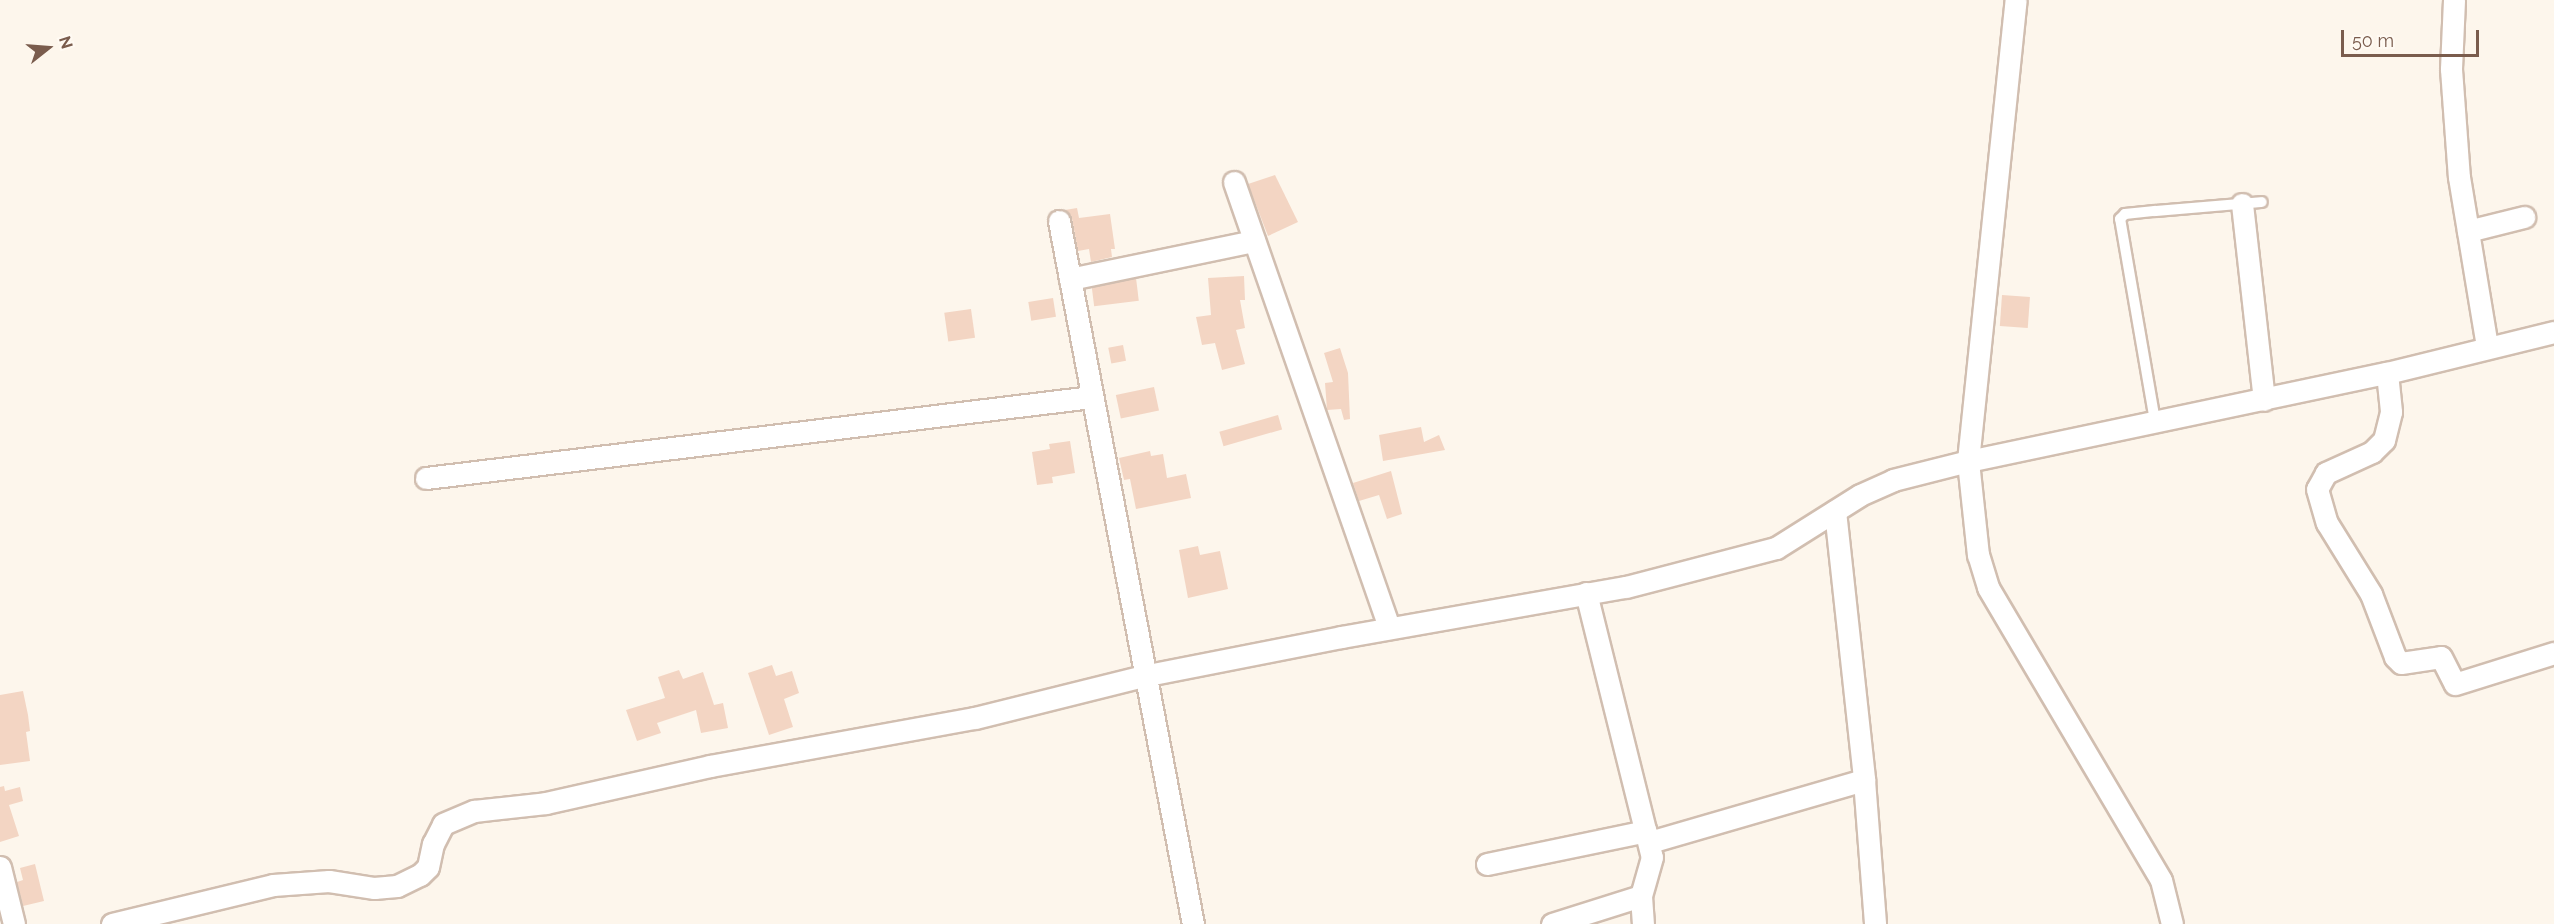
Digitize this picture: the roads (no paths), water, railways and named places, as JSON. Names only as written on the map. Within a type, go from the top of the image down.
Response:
[{"type":"street","points":[[2016,0],[1968,461],[1978,555],[1988,587],[2161,880],[2172,924]]},
{"type":"street","points":[[2454,0],[2451,69],[2459,177],[2487,346]]},
{"type":"street","points":[[1234,182],[1389,628]]},
{"type":"street","points":[[2252,203],[2264,400]]},
{"type":"street","points":[[2468,231],[2524,217]]},
{"type":"street","points":[[1059,221],[1091,397],[1148,675],[1193,924]]},
{"type":"street","points":[[1070,279],[1254,241]]},
{"type":"street","points":[[112,924],[187,915],[273,885],[329,881],[374,888],[398,886],[420,875],[428,867],[433,844],[443,824],[485,808],[546,803],[710,766],[975,718],[1148,675],[1389,628],[1586,593],[1776,548],[1835,511],[1893,480],[1968,461],[2387,373],[2487,346],[2554,332]]},
{"type":"street","points":[[2387,373],[2391,412],[2384,440],[2372,452],[2326,473],[2317,489],[2327,523],[2372,594],[2395,657],[2401,663],[2441,657],[2455,684],[2554,653]]},
{"type":"street","points":[[426,478],[1091,397]]},
{"type":"street","points":[[1835,511],[1864,780],[1875,924]]},
{"type":"street","points":[[1586,593],[1648,837],[1651,864],[1641,896],[1643,924]]},
{"type":"street","points":[[1487,864],[1648,837],[1864,780]]},
{"type":"street","points":[[0,867],[14,924]]},
{"type":"street","points":[[1552,924],[1641,896]]},
{"type":"lane","points":[[2156,421],[2120,219],[2125,214],[2252,203]]}]
